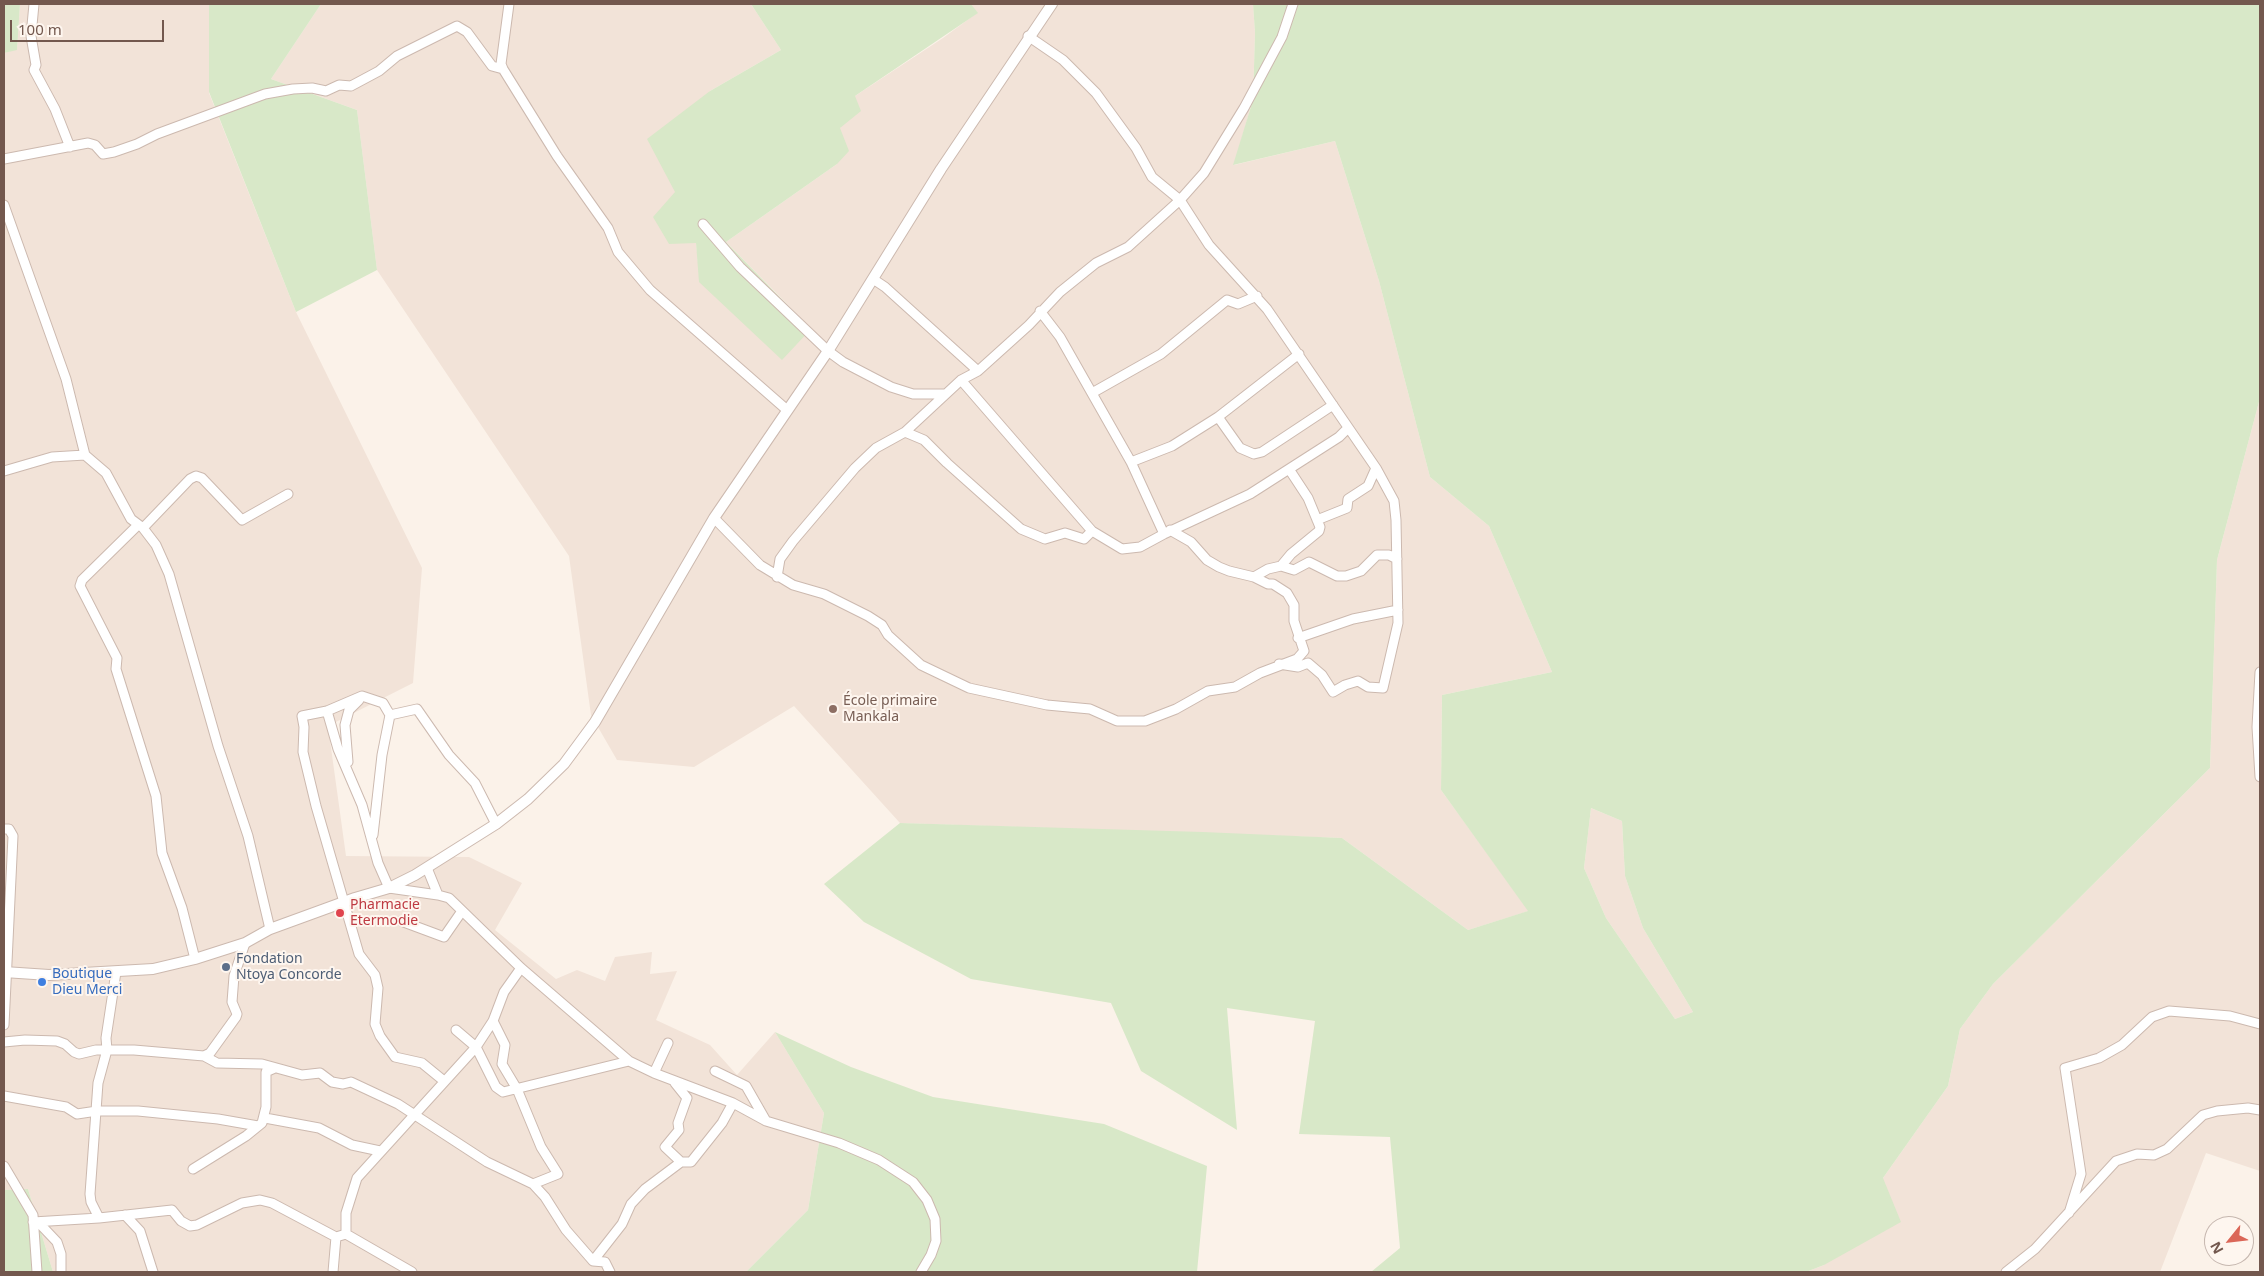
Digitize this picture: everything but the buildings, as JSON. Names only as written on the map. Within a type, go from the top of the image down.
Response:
[{"type":"street","points":[[34,4],[31,36],[36,65],[34,70],[55,109],[70,147]]},
{"type":"street","points":[[508,4],[501,64],[503,69],[557,156],[608,228],[618,252],[650,290],[787,410]]},
{"type":"street","points":[[5,972],[49,975],[153,969],[195,959],[245,943],[270,930],[389,888],[427,868],[496,824],[528,799],[564,764],[595,722],[714,518],[828,351],[941,169],[1028,36],[1052,4]]},
{"type":"street","points":[[777,576],[780,559],[793,541],[855,468],[876,448],[905,432],[945,394],[962,380],[978,371],[1029,325],[1040,311],[1060,292],[1096,263],[1128,247],[1180,200],[1204,173],[1244,108],[1282,37],[1294,4]]},
{"type":"street","points":[[4,159],[88,143],[95,145],[103,154],[114,152],[265,94],[312,88],[326,91],[339,85],[350,86],[379,71],[397,56],[457,26],[466,32],[492,66],[503,69]]},
{"type":"street","points":[[1028,36],[1063,60],[1096,93],[1136,148],[1152,177],[1180,200],[1209,245],[1257,296],[1299,354],[1376,468],[1394,501],[1398,623],[1383,688],[1368,687],[1358,682],[1344,685],[1334,692],[1322,675],[1308,664],[1298,667],[1280,664]]},
{"type":"street","points":[[4,205],[66,378],[86,455],[106,472],[131,519],[140,526],[156,545],[169,574],[218,746],[248,836],[270,930]]},
{"type":"street","points":[[703,224],[740,267],[828,351],[844,362],[891,387],[913,394],[945,394]]},
{"type":"street","points":[[873,279],[885,287],[978,371]]},
{"type":"street","points":[[1092,393],[1160,354],[1227,300],[1238,304],[1257,296]]},
{"type":"street","points":[[714,518],[760,565],[793,585],[824,594],[868,616],[882,625],[888,635],[922,665],[969,688],[1047,705],[1090,709],[1117,721],[1146,721],[1176,709],[1208,691],[1236,688],[1260,673],[1296,659],[1304,651],[1298,638],[1291,597],[1273,584],[1268,584],[1254,577],[1219,567],[1207,560],[1191,542],[1167,532],[1131,462],[1060,337],[1040,311]]},
{"type":"street","points":[[1131,462],[1172,446],[1218,417],[1299,354]]},
{"type":"street","points":[[962,380],[1092,530],[1122,549],[1140,547],[1167,532],[1250,494],[1338,437],[1348,428]]},
{"type":"street","points":[[1218,417],[1240,448],[1254,454],[1262,452],[1333,405]]},
{"type":"street","points":[[905,432],[924,440],[946,463],[1021,528],[1045,539],[1065,534],[1084,539],[1092,530]]},
{"type":"street","points":[[4,471],[52,457],[86,455]]},
{"type":"street","points":[[1318,520],[1347,508],[1348,499],[1368,486],[1376,468]]},
{"type":"street","points":[[1281,566],[1291,554],[1319,531],[1320,527],[1308,498],[1289,469]]},
{"type":"street","points":[[195,959],[182,908],[162,853],[156,796],[136,736],[122,682],[116,669],[117,658],[80,586],[82,580],[190,479],[196,476],[202,478],[242,520],[288,494]]},
{"type":"street","points":[[1254,577],[1268,569],[1281,566],[1294,570],[1309,562],[1337,576],[1346,576],[1361,571],[1377,555],[1389,555],[1397,559]]},
{"type":"street","points":[[1298,638],[1353,619],[1398,610]]},
{"type":"street","points":[[2260,672],[2257,727],[2260,777]]},
{"type":"street","points":[[352,782],[345,749],[345,725],[349,710],[362,696]]},
{"type":"street","points":[[373,840],[382,755],[390,715],[383,703],[362,696],[327,711],[302,716],[304,727],[303,752],[316,806],[346,902],[359,954],[375,975],[378,988],[375,1024],[380,1036],[395,1057],[422,1063],[444,1081]]},
{"type":"street","points":[[390,715],[417,709],[449,755],[475,783],[496,824]]},
{"type":"street","points":[[327,711],[332,731],[362,805],[378,863],[389,888]]},
{"type":"street","points":[[4,829],[9,829],[13,836],[6,894],[4,1026]]},
{"type":"street","points":[[427,868],[438,895]]},
{"type":"street","points":[[389,888],[449,898],[521,968],[629,1061],[654,1073],[733,1103],[766,1121],[839,1143],[879,1160],[913,1182],[927,1200],[935,1219],[936,1241],[926,1270]]},
{"type":"street","points":[[401,921],[444,936],[462,912]]},
{"type":"street","points":[[204,1056],[210,1053],[236,1018],[237,1014],[232,1002],[234,976],[245,943]]},
{"type":"street","points":[[346,1234],[346,1213],[355,1182],[380,1151],[476,1046],[492,1021],[504,992],[521,968]]},
{"type":"street","points":[[99,1218],[90,1198],[98,1083],[107,1050],[106,1038],[116,972]]},
{"type":"street","points":[[2069,1213],[2081,1174],[2065,1068],[2099,1058],[2122,1045],[2152,1017],[2169,1011],[2230,1016],[2260,1024]]},
{"type":"street","points":[[492,1021],[505,1045],[502,1064],[517,1089],[541,1147],[558,1174],[533,1184]]},
{"type":"street","points":[[456,1030],[476,1046],[499,1091],[517,1089],[629,1061]]},
{"type":"street","points":[[4,1042],[57,1041],[66,1044],[79,1054],[107,1050],[134,1050],[204,1056],[217,1062],[256,1064],[302,1075],[320,1073],[332,1082],[343,1084],[351,1082],[398,1104],[487,1162],[533,1184],[545,1197],[566,1230],[593,1261],[605,1262],[610,1272]]},
{"type":"street","points":[[654,1073],[668,1043]]},
{"type":"street","points":[[193,1169],[258,1126],[264,1118],[266,1072],[275,1068]]},
{"type":"street","points":[[716,1071],[746,1086],[766,1121]]},
{"type":"street","points":[[670,1079],[687,1098],[678,1123],[679,1130],[665,1147],[681,1162]]},
{"type":"street","points":[[4,1096],[66,1107],[77,1114],[97,1111],[138,1110],[218,1119],[258,1126]]},
{"type":"street","points":[[593,1261],[622,1224],[631,1204],[645,1189],[681,1162],[691,1162],[722,1123],[733,1103]]},
{"type":"street","points":[[2006,1272],[2035,1249],[2116,1161],[2137,1154],[2154,1155],[2167,1149],[2203,1116],[2217,1111],[2248,1108],[2260,1110]]},
{"type":"street","points":[[264,1118],[319,1128],[352,1144],[380,1151]]},
{"type":"street","points":[[4,1166],[31,1209],[35,1222],[37,1272]]},
{"type":"street","points":[[35,1222],[99,1218],[172,1210],[186,1225],[197,1225],[242,1203],[260,1200],[272,1203],[336,1237],[346,1234],[412,1272]]},
{"type":"street","points":[[125,1215],[140,1231],[153,1272]]},
{"type":"street","points":[[35,1222],[57,1242],[61,1254],[61,1272]]},
{"type":"street","points":[[333,1272],[336,1237]]},
{"type":"shaded area","points":[[20,4],[209,4],[209,93],[296,312],[422,568],[413,683],[328,726],[346,856],[469,857],[522,883],[495,930],[556,979],[577,970],[605,981],[615,957],[652,952],[650,974],[677,971],[656,1020],[710,1045],[737,1075],[775,1032],[824,1113],[808,1210],[746,1272],[53,1272],[28,1189],[4,1190],[4,53],[17,49]]},
{"type":"shaded area","points":[[321,4],[751,4],[781,50],[710,91],[675,192],[696,243],[700,282],[811,328],[726,242],[837,164],[840,128],[855,96],[943,38],[977,13],[971,4],[1253,4],[1255,33],[1253,100],[1234,165],[1335,141],[1379,281],[1430,477],[1489,526],[1552,672],[1442,695],[1441,790],[1529,911],[1468,930],[1342,838],[900,823],[794,706],[694,767],[617,760],[591,715],[569,556],[377,270],[357,110],[271,79]]},
{"type":"shaded area","points":[[2260,398],[2260,1171],[2206,1153],[2160,1272],[1806,1272],[1824,1265],[1948,1086],[1960,1029],[1993,984],[2210,768],[2217,560]]},
{"type":"shaded area","points":[[1591,808],[1622,821],[1625,876],[1643,928],[1693,1012],[1675,1019],[1606,918],[1584,868]]},
{"type":"green space","points":[[4,4],[20,4],[17,50],[4,53]]},
{"type":"green space","points":[[209,4],[321,4],[271,79],[357,110],[377,270],[296,312],[209,92]]},
{"type":"green space","points":[[751,4],[971,4],[978,13],[855,96],[861,111],[840,128],[849,151],[837,164],[726,242],[811,329],[782,360],[699,282],[696,243],[669,244],[653,217],[675,192],[647,139],[710,91],[781,50]]},
{"type":"green space","points":[[1253,4],[2260,4],[2260,398],[2217,560],[2210,768],[1993,984],[1960,1029],[1948,1086],[1883,1178],[1901,1222],[1824,1265],[1806,1272],[1371,1272],[1400,1248],[1390,1137],[1299,1134],[1315,1021],[1227,1008],[1237,1130],[1141,1071],[1111,1003],[971,979],[864,922],[824,884],[900,823],[1203,832],[1342,838],[1468,930],[1528,911],[1441,790],[1442,695],[1552,672],[1489,526],[1430,477],[1379,281],[1335,141],[1233,165],[1253,100],[1255,33]],"holes":[[[1591,808],[1622,821],[1625,876],[1643,928],[1693,1012],[1675,1019],[1606,918],[1584,868]]]},
{"type":"green space","points":[[775,1032],[851,1067],[933,1097],[1104,1124],[1207,1166],[1197,1272],[746,1272],[808,1210],[824,1113]]},
{"type":"green space","points":[[28,1189],[53,1272],[4,1272],[4,1190]]},
{"type":"place","name":"École primaire Mankala","points":[[833,709]]},
{"type":"place","name":"Pharmacie Etermodie","points":[[340,913]]},
{"type":"place","name":"Fondation Ntoya Concorde","points":[[226,967]]},
{"type":"place","name":"Boutique Dieu Merci","points":[[42,982]]}]
